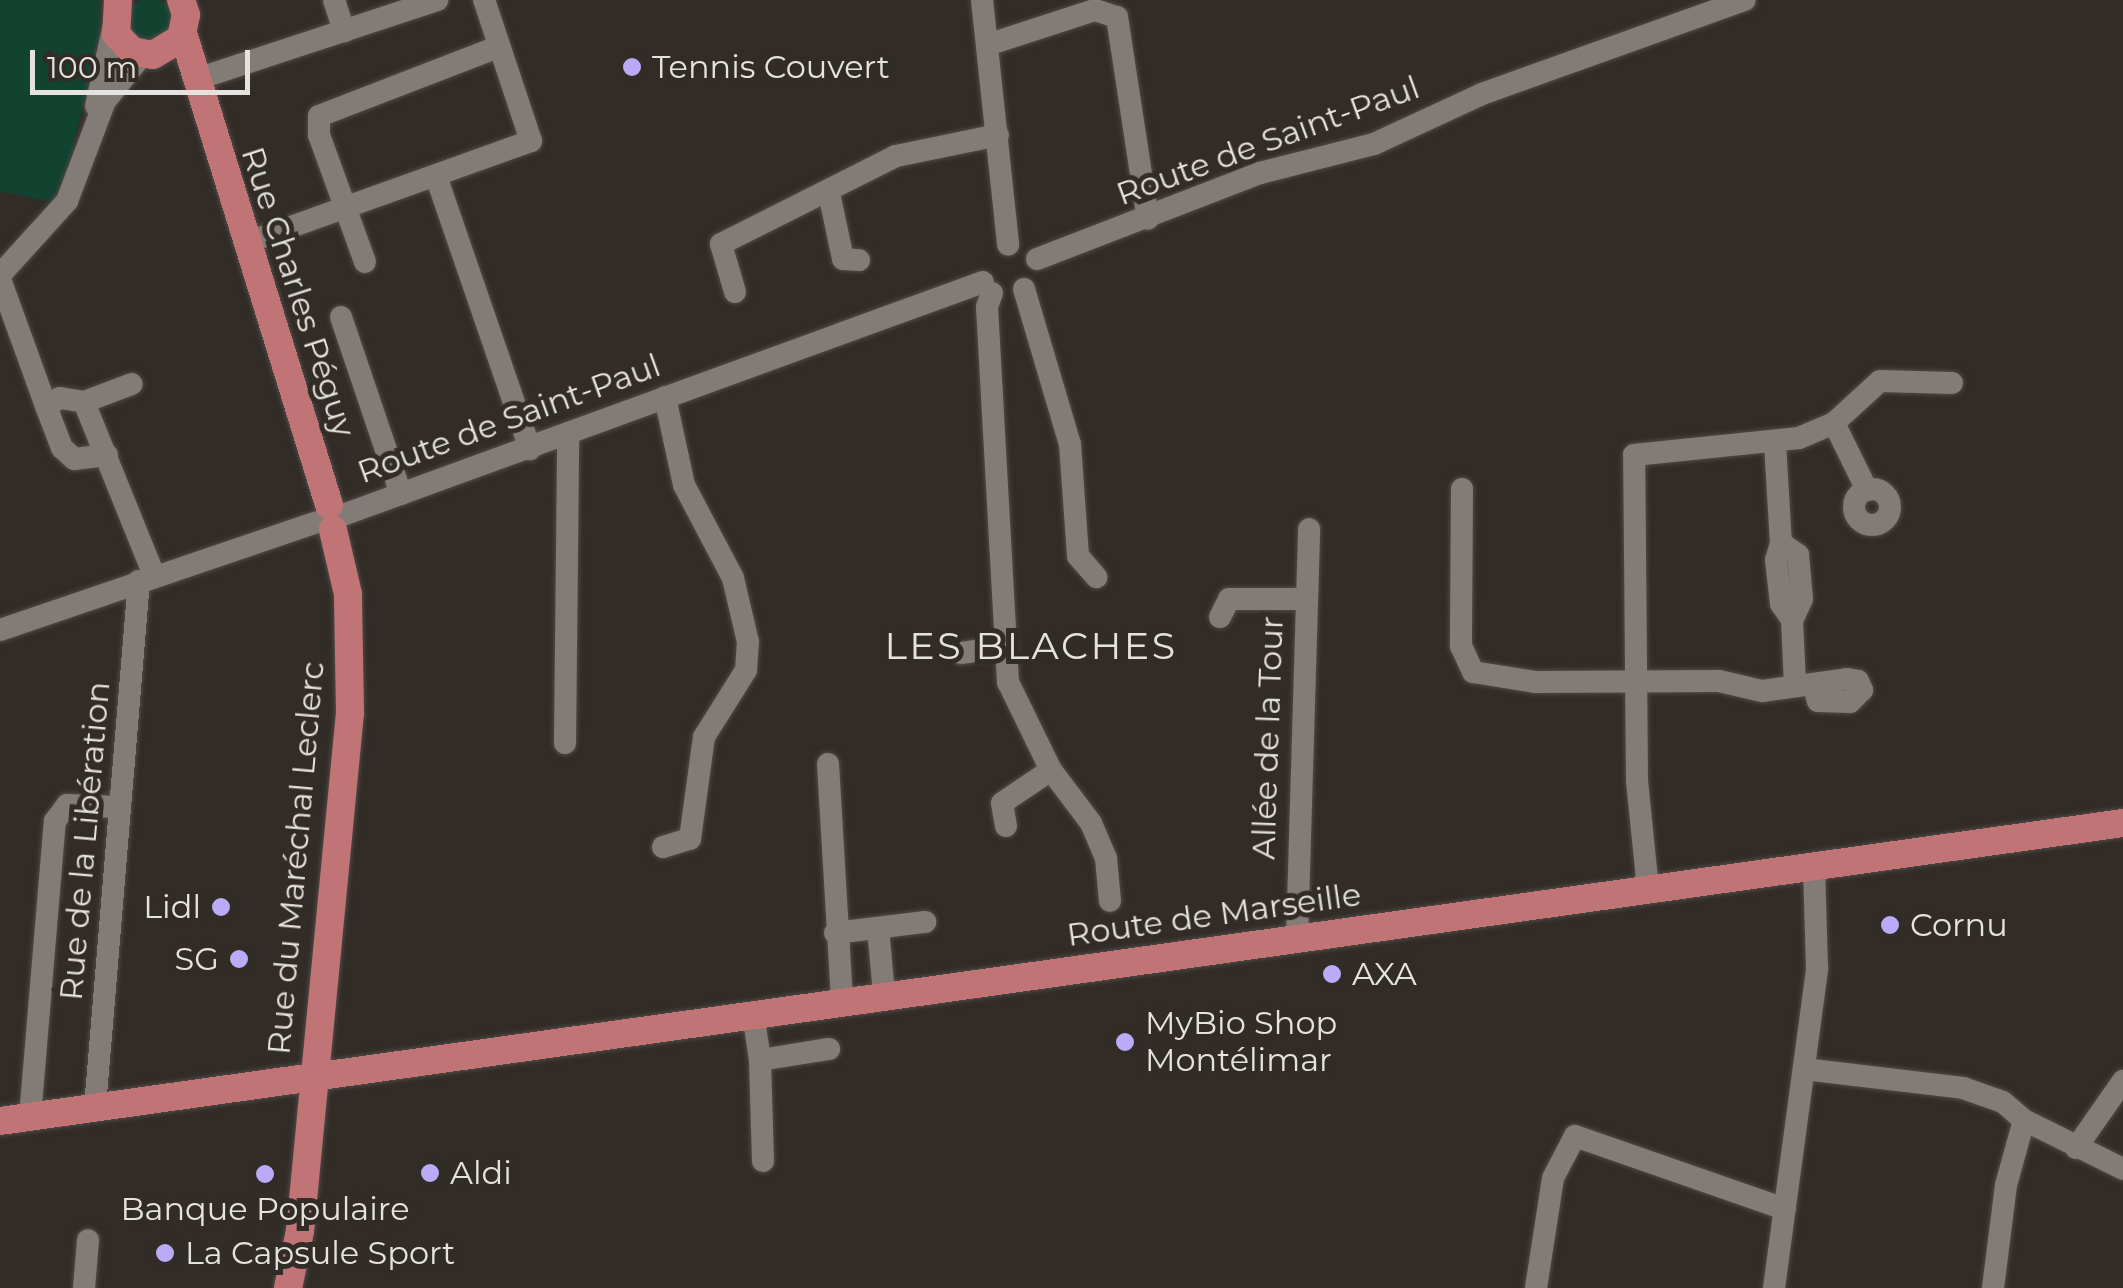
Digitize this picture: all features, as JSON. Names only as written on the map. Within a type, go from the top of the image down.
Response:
[{"type":"main road","name":"Rue Charles Péguy","points":[[183,1],[183,33],[198,90],[329,518]]},
{"type":"main road","name":"Rue Charles Péguy","points":[[116,13],[123,45],[147,55],[198,90]]},
{"type":"main road","points":[[147,55],[174,46],[183,33]]},
{"type":"main road","name":"Rue du Maréchal Leclerc","points":[[288,1288],[300,1231],[350,714],[348,594],[329,518]]},
{"type":"main road","name":"Route de Marseille","points":[[0,1121],[753,1012],[2123,823]]},
{"type":"street","points":[[334,0],[344,31]]},
{"type":"street","points":[[198,90],[344,31],[437,0]]},
{"type":"street","points":[[246,243],[531,141],[484,0]]},
{"type":"street","points":[[982,0],[1008,246]]},
{"type":"street","name":"Route de Saint-Paul","points":[[1037,259],[1260,173],[1374,144],[1482,94],[1686,10],[1745,0]]},
{"type":"street","points":[[986,45],[1096,10],[1117,17],[1148,218]]},
{"type":"street","points":[[86,158],[116,13]]},
{"type":"street","points":[[365,262],[319,135],[325,110],[498,46]]},
{"type":"street","points":[[107,455],[74,460],[62,448],[0,277],[67,201],[112,88],[147,55]]},
{"type":"street","points":[[734,292],[721,244],[896,156],[998,134]]},
{"type":"street","points":[[436,176],[530,449]]},
{"type":"street","points":[[829,193],[840,251],[844,259],[859,260]]},
{"type":"street","points":[[1096,577],[1078,556],[1070,444],[1024,289],[1037,259],[1026,246],[1008,246],[984,272],[1002,647],[1020,718],[1051,770],[1091,823],[1106,858],[1110,902]]},
{"type":"street","name":"Route de Saint-Paul","points":[[0,630],[401,494],[665,397],[987,287],[1024,289]]},
{"type":"street","points":[[341,317],[401,494]]},
{"type":"street","points":[[1648,889],[1637,680],[1634,455],[1775,443],[1834,423],[1880,381],[1952,383]]},
{"type":"street","points":[[46,406],[60,398],[84,402],[132,384]]},
{"type":"street","points":[[662,847],[690,839],[704,737],[746,670],[748,642],[733,578],[684,485],[665,397]]},
{"type":"street","points":[[84,402],[107,455],[146,578]]},
{"type":"street","points":[[1834,423],[1867,490]]},
{"type":"street","points":[[566,743],[568,435]]},
{"type":"street","points":[[1462,488],[1461,646],[1472,672],[1536,682],[1719,681],[1762,691],[1805,686],[1792,620],[1782,604],[1776,560],[1781,543],[1775,443]]},
{"type":"street","name":"Allée de la Tour","points":[[1298,939],[1309,530]]},
{"type":"street","name":"Rue de la Libération","points":[[95,1108],[120,806],[146,578]]},
{"type":"street","name":"Allée de la Tour","points":[[1220,617],[1229,599],[1306,599]]},
{"type":"street","points":[[961,653],[1002,647]]},
{"type":"street","points":[[828,764],[835,933],[842,1000]]},
{"type":"street","points":[[999,807],[1051,770]]},
{"type":"street","points":[[30,1117],[55,821],[67,805],[120,806]]},
{"type":"street","points":[[1774,1288],[1817,968],[1814,866]]},
{"type":"street","points":[[835,933],[925,922]]},
{"type":"street","points":[[878,928],[884,994]]},
{"type":"street","points":[[753,1012],[760,1060],[763,1162]]},
{"type":"street","points":[[760,1060],[829,1049]]},
{"type":"street","points":[[1804,1068],[1963,1088],[2002,1102],[2024,1120],[2123,1169]]},
{"type":"street","points":[[2076,1148],[2123,1082]]},
{"type":"street","points":[[1993,1288],[2006,1186],[2024,1120]]},
{"type":"street","points":[[1536,1288],[1553,1178],[1574,1136],[1784,1209]]},
{"type":"street","points":[[84,1288],[88,1240]]},
{"type":"green space","points":[[150,-2],[165,5],[172,20],[165,35],[150,42],[135,35],[128,20],[135,5]]},
{"type":"green space","points":[[0,0],[100,0],[99,37],[68,170],[52,202],[0,191]]},
{"type":"place","name":"Tennis Couvert","points":[[632,67]]},
{"type":"place","name":"Lidl","points":[[221,907]]},
{"type":"place","name":"Cornu","points":[[1890,925]]},
{"type":"place","name":"SG","points":[[239,959]]},
{"type":"place","name":"AXA","points":[[1332,974]]},
{"type":"place","name":"MyBio Shop Montélimar","points":[[1125,1042]]},
{"type":"place","name":"Aldi","points":[[430,1173]]},
{"type":"place","name":"Banque Populaire","points":[[265,1174]]},
{"type":"place","name":"La Capsule Sport","points":[[165,1253]]},
{"type":"district","name":"LES BLACHES","points":[[1031,646]]}]
